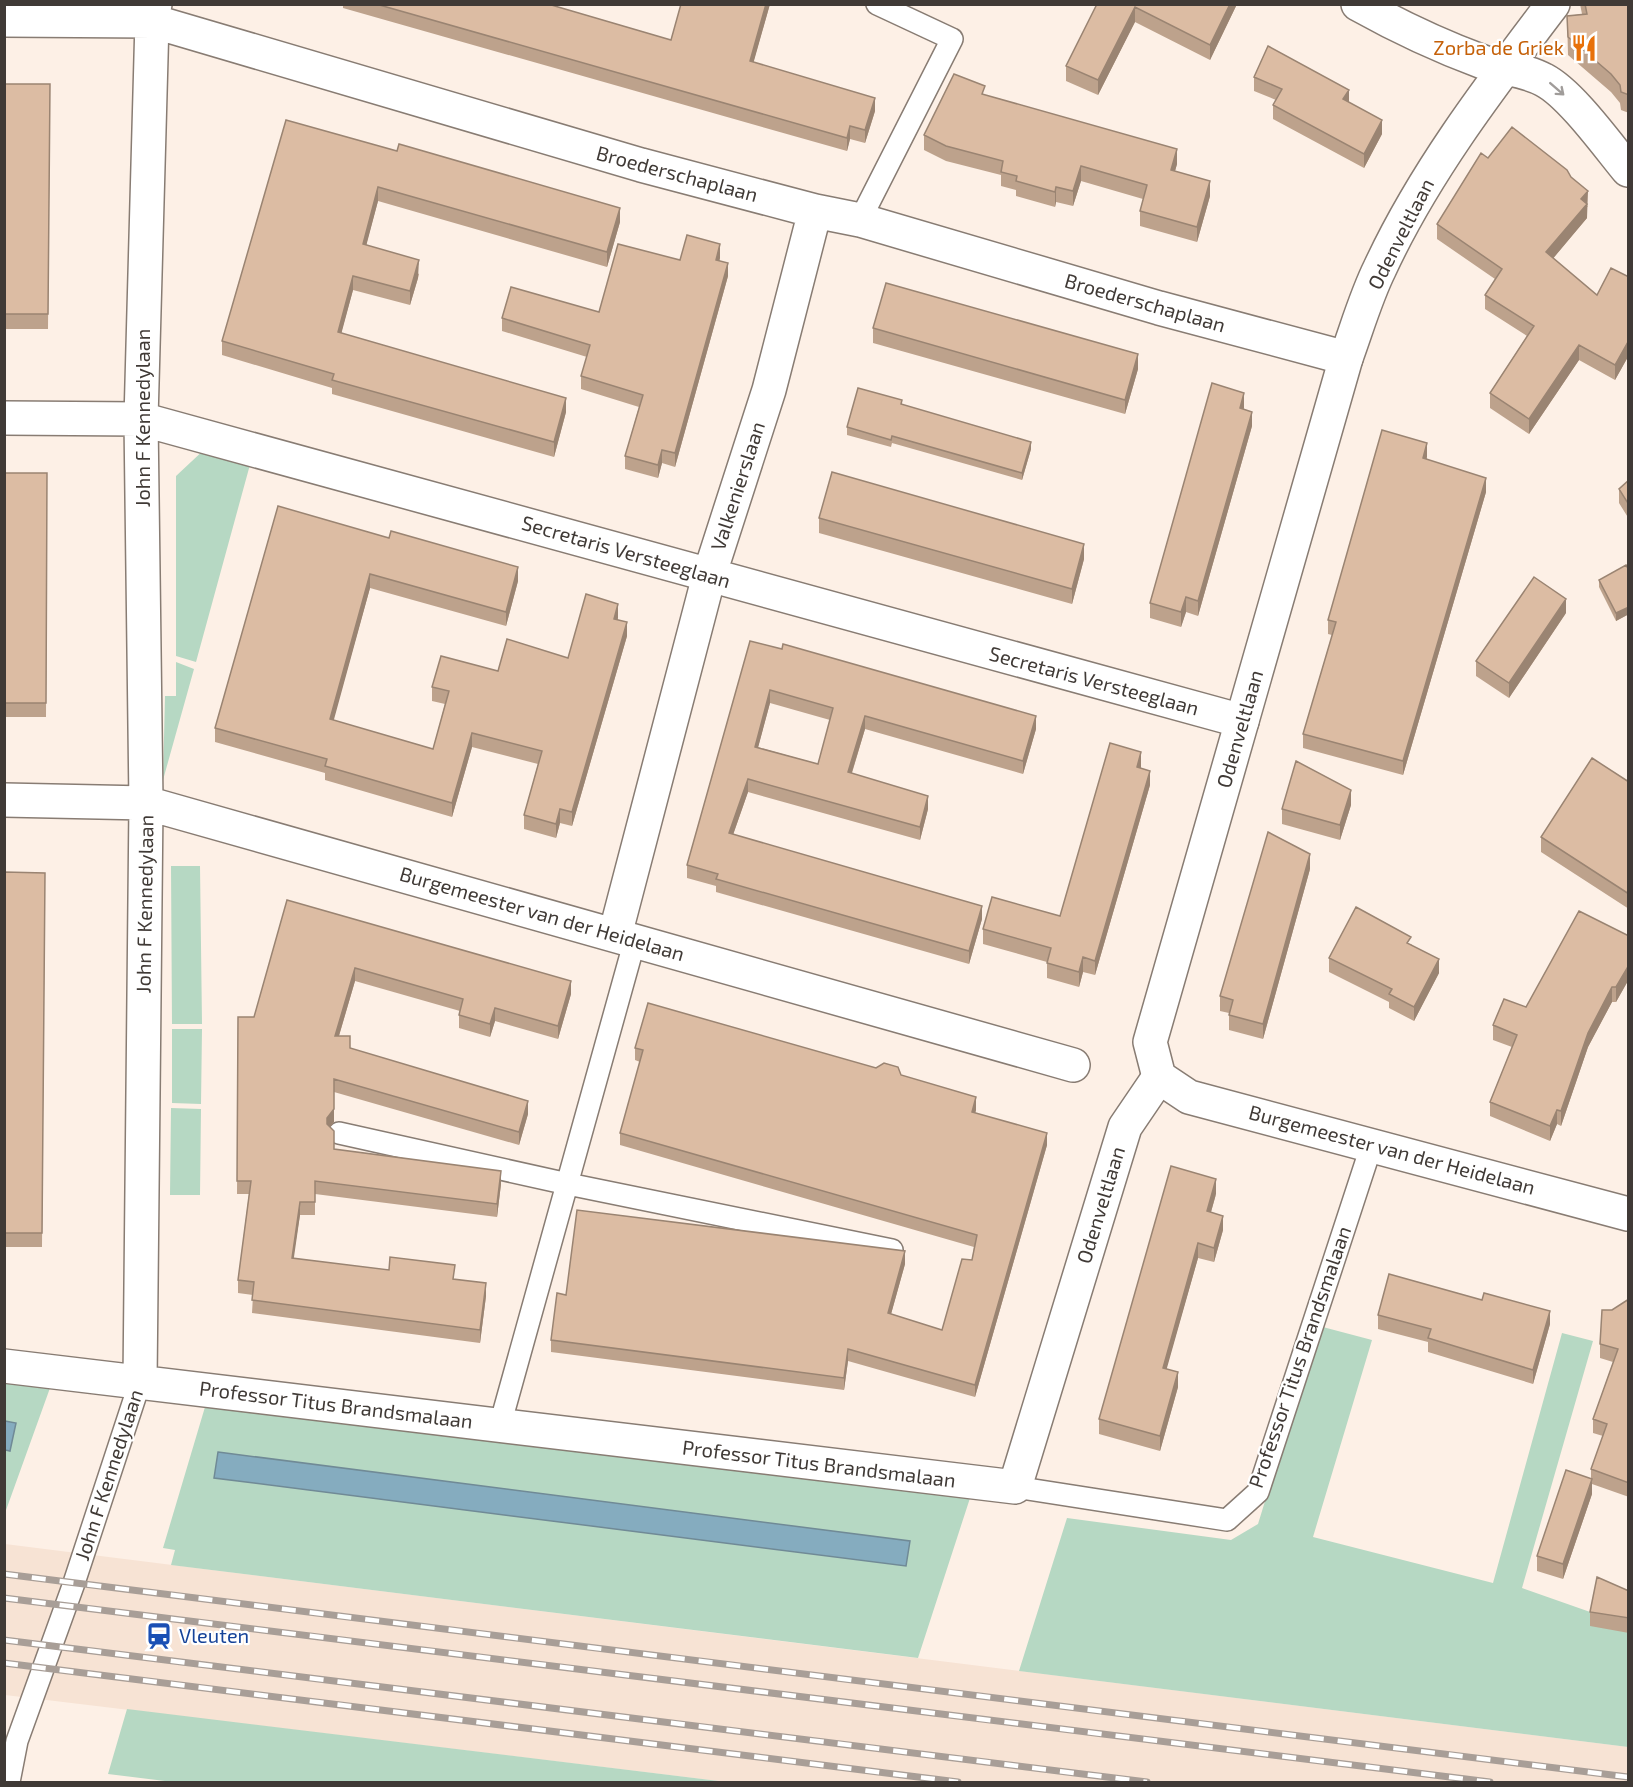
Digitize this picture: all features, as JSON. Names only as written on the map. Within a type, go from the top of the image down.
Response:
[{"type":"street","points":[[1358,4],[1430,43],[1503,69],[1528,73],[1546,80],[1562,92],[1629,170]]},
{"type":"street","name":"Odenveltlaan","points":[[1015,1487],[1125,1127],[1159,1077],[1150,1042],[1346,358],[1379,268],[1430,178],[1503,69],[1553,4]]},
{"type":"street","name":"Broederschaplaan","points":[[4,20],[154,13],[641,165],[815,211],[860,220],[1159,308],[1346,358]]},
{"type":"street","name":"John F Kennedylaan","points":[[140,1382],[146,803],[141,419],[154,13]]},
{"type":"street","name":"Valkenierslaan","points":[[625,938],[709,576],[769,390],[815,211]]},
{"type":"street","name":"Secretaris Versteeglaan","points":[[4,418],[141,419],[1242,721]]},
{"type":"street","name":"Burgemeester van der Heidelaan","points":[[4,800],[146,803],[1073,1065]]},
{"type":"street","name":"Burgemeester van der Heidelaan","points":[[1159,1077],[1189,1097],[1629,1214]]},
{"type":"street","name":"Professor Titus Brandsmalaan","points":[[4,1366],[1015,1487]]},
{"type":"lane","points":[[860,220],[952,39],[877,4]]},
{"type":"lane","points":[[500,1425],[568,1184],[625,938]]},
{"type":"lane","points":[[339,1133],[568,1184],[892,1250]]},
{"type":"lane","name":"Professor Titus Brandsmalaan","points":[[1015,1487],[1227,1520],[1258,1492],[1372,1144]]},
{"type":"lane","name":"John F Kennedylaan","points":[[9,1782],[17,1741],[73,1586],[140,1382]]},
{"type":"shaded area","points":[[5,1544],[1628,1747],[1628,1782],[727,1782],[5,1695]]},
{"type":"green space","points":[[207,447],[251,461],[196,662],[176,656],[176,476]]},
{"type":"green space","points":[[176,662],[194,669],[163,780],[165,696],[176,696]]},
{"type":"green space","points":[[171,866],[200,866],[202,1024],[172,1024]]},
{"type":"green space","points":[[172,1029],[202,1029],[201,1104],[172,1103]]},
{"type":"green space","points":[[171,1108],[201,1109],[200,1195],[170,1195]]},
{"type":"green space","points":[[1319,1326],[1372,1340],[1313,1537],[1493,1583],[1562,1333],[1593,1341],[1522,1588],[1593,1613],[1628,1620],[1628,1747],[1019,1671],[1067,1518],[1231,1540],[1258,1524]]},
{"type":"green space","points":[[5,1382],[50,1388],[5,1513]]},
{"type":"green space","points":[[205,1407],[971,1495],[918,1658],[171,1565],[175,1550],[163,1548]],"holes":[[[218,1453],[909,1541],[906,1566],[215,1478]]]},
{"type":"green space","points":[[127,1709],[727,1782],[173,1782],[108,1774]]},
{"type":"water","points":[[5,1421],[16,1423],[10,1451],[5,1450]]},
{"type":"water","points":[[218,1452],[910,1541],[906,1566],[214,1478]]},
{"type":"building","points":[[376,4],[548,4],[671,40],[681,4],[766,4],[750,61],[875,98],[865,130],[850,126],[847,138]]},
{"type":"building","points":[[1097,4],[1230,4],[1210,45],[1135,7],[1098,80],[1066,66]]},
{"type":"building","points":[[1585,4],[1629,4],[1629,95],[1621,92],[1620,85],[1611,74],[1568,37],[1567,16],[1587,14]]},
{"type":"building","points":[[1268,46],[1349,90],[1343,99],[1382,120],[1364,154],[1273,105],[1282,89],[1254,77]]},
{"type":"building","points":[[954,74],[985,86],[982,94],[1177,149],[1171,170],[1210,181],[1197,227],[1140,211],[1147,185],[1081,166],[1073,191],[1056,187],[1055,192],[1016,181],[1017,176],[1001,172],[1003,161],[946,146],[924,135]]},
{"type":"building","points":[[4,84],[50,84],[48,314],[4,314]]},
{"type":"building","points":[[286,120],[397,151],[399,144],[620,208],[607,252],[378,187],[363,244],[419,260],[410,291],[353,276],[338,332],[566,398],[554,442],[332,380],[334,374],[222,341]]},
{"type":"building","points":[[1512,127],[1567,170],[1571,177],[1588,191],[1581,199],[1587,204],[1546,252],[1597,295],[1611,268],[1629,277],[1629,340],[1615,365],[1579,345],[1529,419],[1490,393],[1534,326],[1485,295],[1502,269],[1437,224],[1481,153],[1488,158]]},
{"type":"building","points":[[687,235],[720,244],[716,260],[728,263],[675,453],[662,450],[658,465],[625,456],[643,395],[581,376],[590,345],[502,318],[511,287],[599,312],[618,244],[680,260]]},
{"type":"building","points":[[886,283],[1138,354],[1125,400],[873,328]]},
{"type":"building","points":[[1212,383],[1244,393],[1240,408],[1252,412],[1198,601],[1186,597],[1181,612],[1150,603]]},
{"type":"building","points":[[858,388],[902,400],[901,404],[1031,442],[1022,473],[892,436],[891,440],[847,427]]},
{"type":"building","points":[[1382,430],[1427,443],[1423,458],[1486,478],[1403,761],[1303,734],[1336,622],[1328,620]]},
{"type":"building","points":[[832,472],[1084,544],[1072,589],[819,518]]},
{"type":"building","points":[[4,473],[47,473],[46,703],[4,703]]},
{"type":"building","points":[[1629,480],[1629,505],[1619,489]]},
{"type":"building","points":[[278,506],[389,538],[391,531],[518,567],[506,612],[370,574],[330,719],[433,749],[449,691],[432,687],[441,656],[498,671],[507,639],[568,658],[586,594],[618,604],[614,619],[627,622],[572,812],[560,809],[556,824],[524,815],[542,751],[472,733],[452,803],[325,766],[327,759],[215,728]]},
{"type":"building","points":[[1626,565],[1629,570],[1629,607],[1616,613],[1599,580]]},
{"type":"building","points":[[1534,577],[1566,599],[1509,683],[1476,661]]},
{"type":"building","points":[[750,641],[782,649],[783,644],[1036,716],[1023,761],[865,716],[848,772],[928,796],[920,827],[748,779],[729,833],[982,906],[969,951],[716,879],[718,874],[687,865]],"holes":[[[770,690],[833,708],[818,764],[755,747]]]},
{"type":"building","points":[[1110,743],[1141,752],[1137,767],[1150,771],[1095,961],[1083,957],[1079,972],[1047,963],[1051,948],[983,929],[992,897],[1060,916]]},
{"type":"building","points":[[1592,758],[1629,782],[1629,894],[1541,837]]},
{"type":"building","points":[[1296,761],[1351,790],[1340,825],[1282,809]]},
{"type":"building","points":[[1268,832],[1310,854],[1263,1024],[1229,1015],[1233,1000],[1220,996]]},
{"type":"building","points":[[4,872],[45,873],[42,1233],[4,1233]]},
{"type":"building","points":[[287,900],[571,981],[558,1026],[495,1008],[490,1024],[459,1015],[463,999],[355,968],[335,1036],[350,1036],[350,1048],[528,1101],[519,1132],[334,1079],[334,1109],[327,1118],[327,1124],[334,1131],[334,1149],[501,1171],[497,1204],[315,1181],[315,1202],[300,1202],[292,1258],[389,1270],[390,1257],[455,1265],[453,1279],[486,1283],[480,1330],[252,1300],[254,1282],[238,1280],[251,1181],[237,1181],[238,1017],[254,1017]]},
{"type":"building","points":[[1356,907],[1411,937],[1407,943],[1439,959],[1414,1007],[1389,994],[1392,989],[1329,958]]},
{"type":"building","points":[[1579,911],[1629,936],[1629,965],[1616,987],[1612,987],[1588,1033],[1561,1111],[1557,1110],[1550,1126],[1490,1102],[1517,1035],[1493,1025],[1504,999],[1526,1007]]},
{"type":"building","points":[[648,1003],[876,1068],[884,1063],[898,1067],[901,1075],[976,1097],[972,1112],[1047,1133],[975,1385],[848,1349],[844,1378],[551,1340],[557,1293],[566,1295],[577,1210],[905,1251],[888,1313],[942,1330],[962,1259],[972,1260],[977,1235],[620,1133],[643,1050],[635,1048]]},
{"type":"building","points":[[1171,1166],[1216,1179],[1207,1211],[1223,1216],[1214,1248],[1198,1243],[1163,1368],[1178,1372],[1160,1436],[1099,1419]]},
{"type":"building","points":[[1389,1274],[1482,1300],[1484,1293],[1550,1311],[1533,1370],[1428,1338],[1431,1329],[1378,1315]]},
{"type":"building","points":[[1629,1299],[1629,1483],[1591,1469],[1607,1424],[1593,1419],[1618,1349],[1600,1344],[1602,1310],[1612,1310]]},
{"type":"building","points":[[1566,1470],[1592,1479],[1563,1564],[1537,1556]]},
{"type":"building","points":[[1597,1577],[1629,1591],[1629,1618],[1590,1612]]},
{"type":"railway","points":[[4,1574],[1628,1777]]},
{"type":"railway","points":[[4,1598],[1490,1782]]},
{"type":"railway","points":[[4,1640],[1147,1782]]},
{"type":"railway","points":[[4,1663],[958,1782]]},
{"type":"place","name":"Zorba de Griek","points":[[1584,48]]},
{"type":"place","name":"Vleuten","points":[[159,1636]]}]
